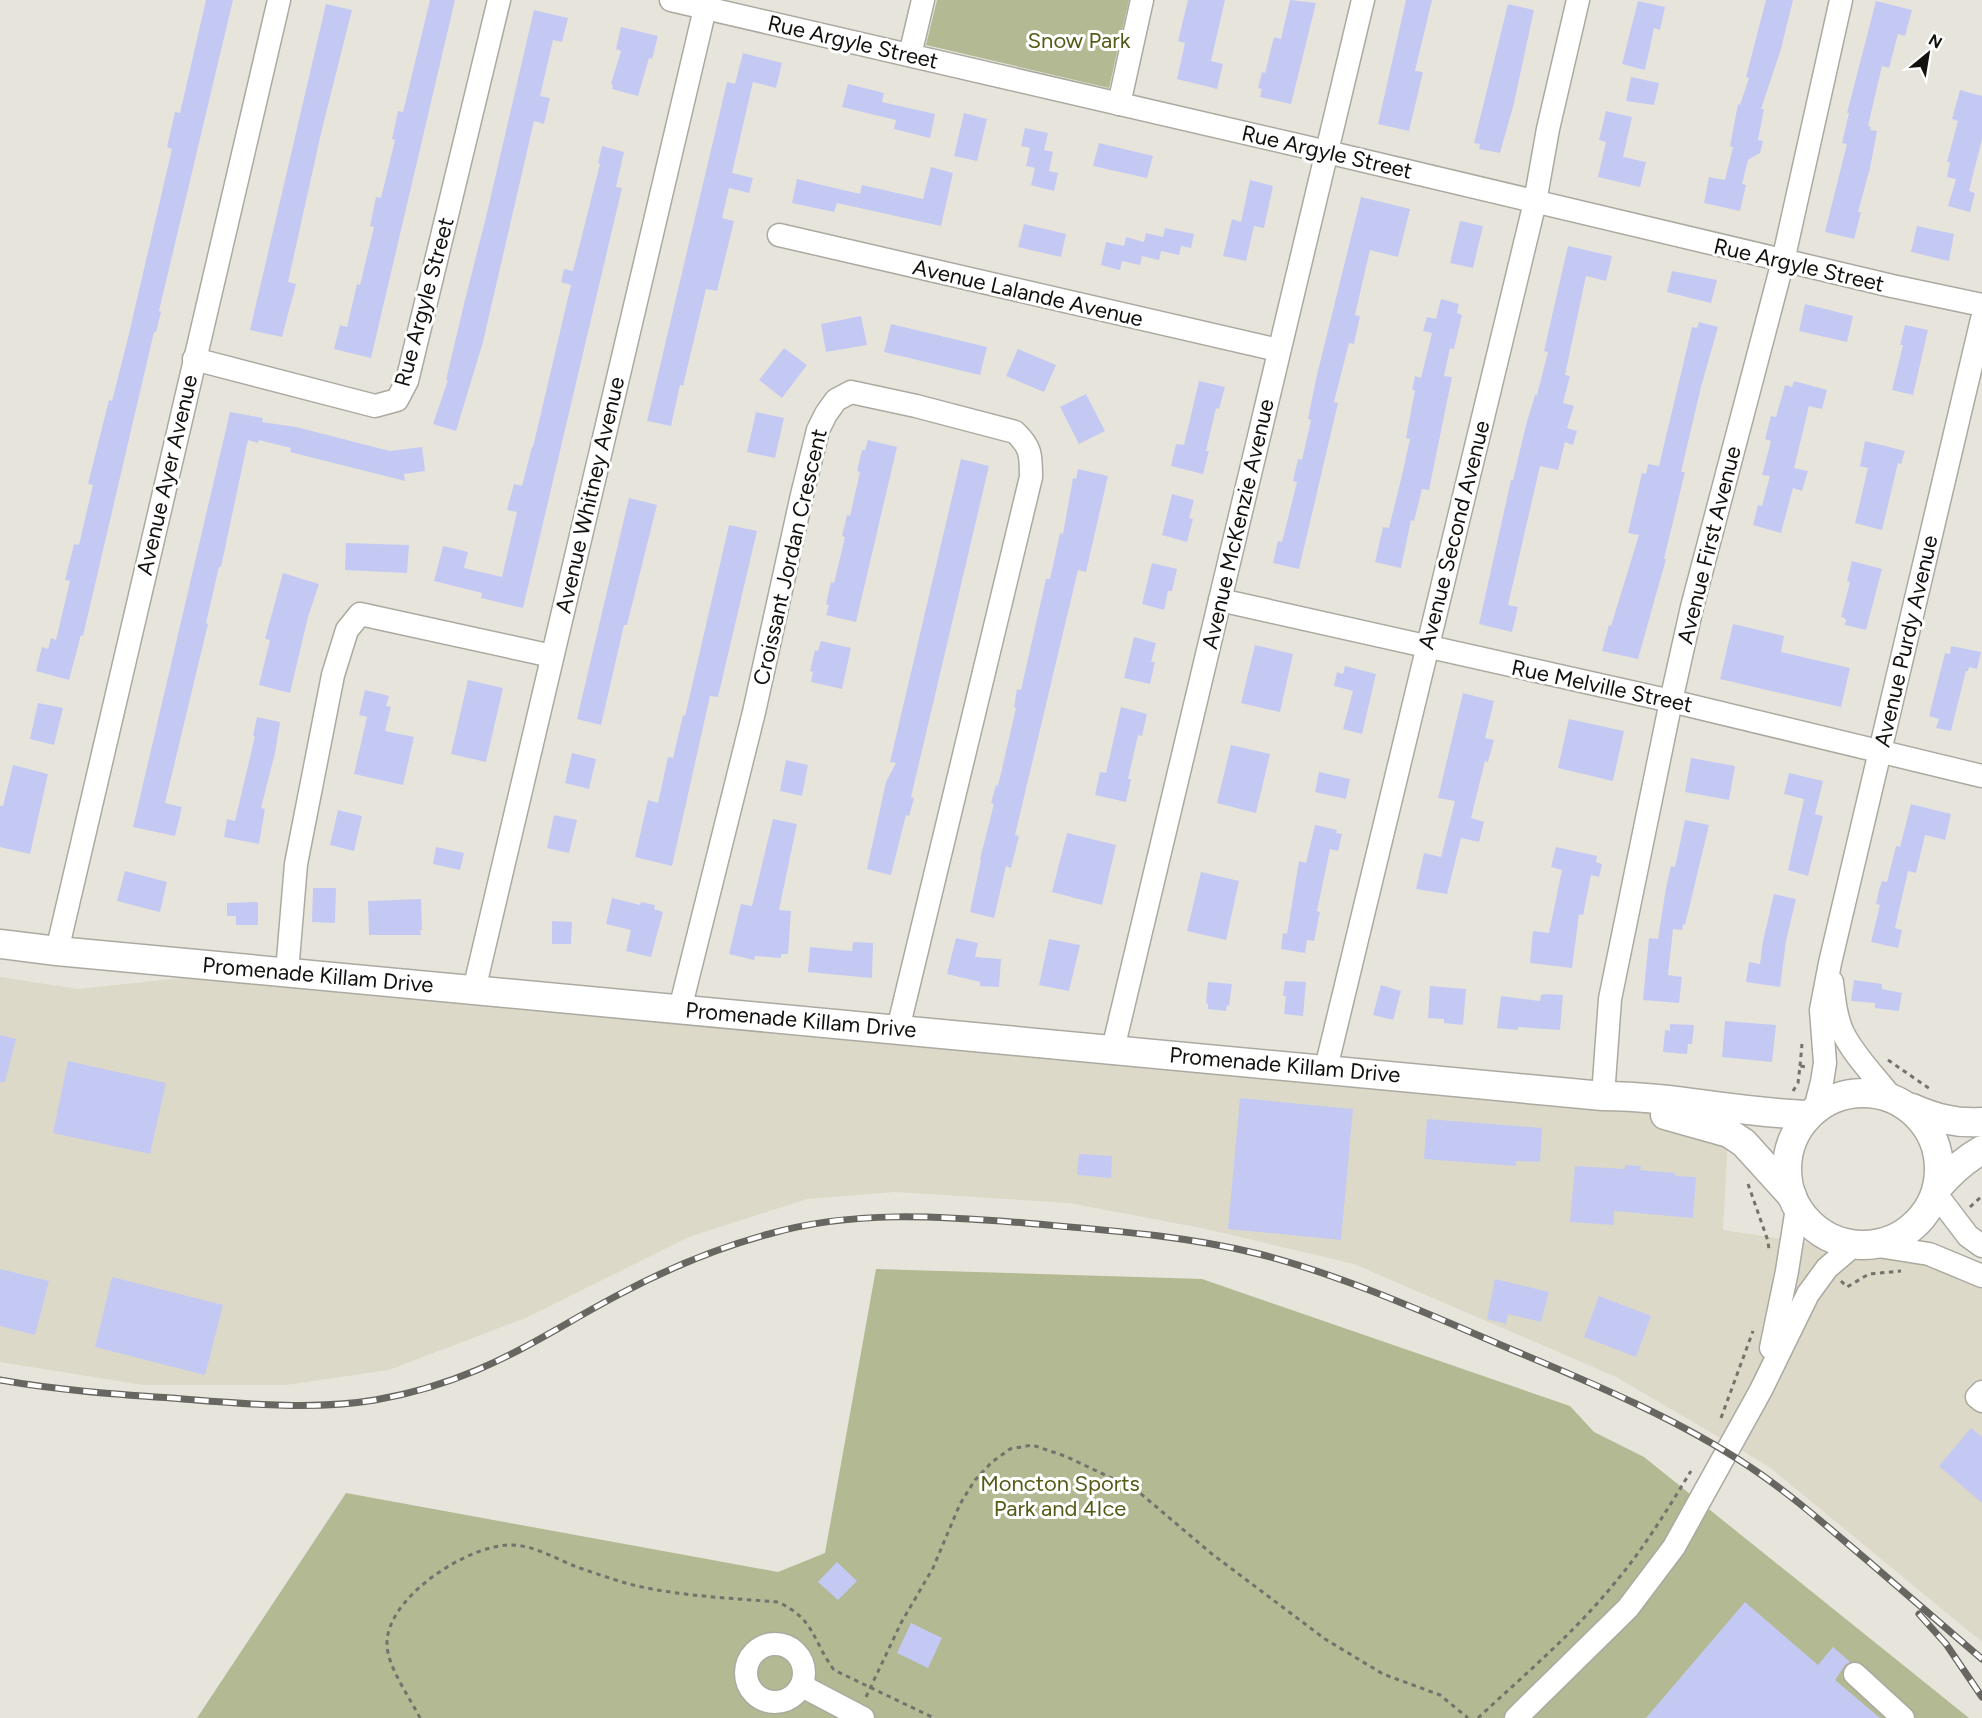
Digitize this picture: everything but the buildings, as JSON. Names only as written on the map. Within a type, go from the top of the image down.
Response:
[{"type":"main road","name":"Promenade Killam Drive","points":[[0,944],[1603,1096],[1637,1096],[1749,1111],[1812,1112]]},
{"type":"main road","points":[[1982,1122],[1935,1119],[1898,1101],[1868,1092],[1849,1093],[1830,1099],[1812,1112],[1799,1126],[1790,1146],[1787,1176],[1794,1202],[1808,1222],[1838,1241],[1863,1245],[1888,1241],[1905,1233],[1927,1211],[1949,1174],[1967,1158],[1982,1150]]},
{"type":"main road","name":"Promenade Killam Drive","points":[[1603,1096],[1729,1133],[1753,1152],[1794,1202]]},
{"type":"main road","points":[[1898,1101],[1922,1119],[1932,1136],[1938,1153],[1940,1174],[1937,1191]]},
{"type":"street","name":"Avenue Ayer Avenue","points":[[57,951],[279,0]]},
{"type":"street","name":"Rue Argyle Street","points":[[194,359],[375,406],[397,400],[407,381],[498,0]]},
{"type":"street","name":"Rue Argyle Street","points":[[671,0],[706,4],[910,55],[1783,261],[1982,305]]},
{"type":"street","points":[[910,55],[923,0]]},
{"type":"street","points":[[1119,104],[1142,0]]},
{"type":"street","name":"Avenue McKenzie Avenue","points":[[1113,1049],[1363,0]]},
{"type":"street","name":"Avenue Second Avenue","points":[[1326,1068],[1535,202],[1548,129],[1578,0]]},
{"type":"street","name":"Avenue First Avenue","points":[[1603,1096],[1610,999],[1671,701],[1692,607],[1783,261],[1841,0]]},
{"type":"street","name":"Avenue Whitney Avenue","points":[[474,990],[706,4]]},
{"type":"street","name":"Avenue Lalande Avenue","points":[[778,235],[1278,350]]},
{"type":"street","name":"Avenue Purdy Avenue","points":[[1812,1112],[1822,1082],[1825,1063],[1821,1010],[1830,963],[1982,319]]},
{"type":"street","name":"Croissant Jordan Crescent","points":[[680,1009],[754,712],[818,430],[836,400],[851,392],[916,406],[1015,432],[1027,444],[1031,459],[1031,477],[898,1029]]},
{"type":"street","name":"Rue Melville Street","points":[[1220,600],[1671,701],[1982,776]]},
{"type":"street","points":[[287,972],[296,864],[333,675],[347,630],[360,614],[552,656]]},
{"type":"street","name":"Avenue Purdy Avenue","points":[[1830,963],[1835,1005],[1842,1031],[1859,1058],[1898,1101]]},
{"type":"street","points":[[1937,1191],[1968,1236],[1982,1246]]},
{"type":"street","points":[[1761,1390],[1784,1291],[1794,1202]]},
{"type":"street","points":[[1516,1718],[1629,1608],[1674,1547],[1761,1390],[1808,1294],[1827,1268],[1863,1245],[1929,1254],[1982,1276]]},
{"type":"street","points":[[1855,1674],[1903,1718]]},
{"type":"street","points":[[802,1686],[860,1717]]},
{"type":"path","points":[[1788,1093],[1796,1087],[1802,1043]]},
{"type":"path","points":[[1881,1054],[1934,1091]]},
{"type":"path","points":[[1800,1066],[1815,1067]]},
{"type":"path","points":[[1744,1174],[1768,1241],[1768,1250],[1780,1251]]},
{"type":"path","points":[[1834,1275],[1847,1287],[1869,1274],[1902,1271]]},
{"type":"path","points":[[1716,1426],[1753,1330]]},
{"type":"path","points":[[860,1717],[870,1688],[901,1623],[933,1568],[960,1504],[975,1480],[992,1462],[1010,1449],[1032,1445],[1065,1456],[1140,1493],[1212,1554],[1325,1639],[1383,1674],[1440,1695],[1468,1718]]},
{"type":"path","points":[[1478,1718],[1561,1641],[1613,1585],[1655,1528],[1695,1465]]},
{"type":"path","points":[[420,1718],[392,1665],[387,1645],[389,1628],[397,1611],[409,1597],[436,1574],[482,1550],[507,1545],[524,1546],[631,1584],[683,1594],[778,1602],[792,1608],[804,1618],[824,1657],[834,1670],[934,1718]]},
{"type":"shaded area","points":[[274,968],[1730,1103],[1723,1230],[1924,1260],[1982,1274],[1982,1642],[1768,1466],[1616,1377],[1354,1264],[1206,1229],[1069,1203],[895,1192],[807,1199],[689,1237],[528,1317],[389,1370],[286,1385],[143,1385],[0,1362],[0,977],[78,989]]},
{"type":"green space","name":"Snow Park","points":[[937,0],[1129,0],[1109,88],[926,45]]},
{"type":"green space","name":"Moncton Sports Park and 4Ice","points":[[876,1269],[1202,1279],[1570,1406],[1594,1432],[1644,1457],[1969,1718],[197,1718],[346,1493],[778,1572],[825,1553]]},
{"type":"railway","points":[[0,1380],[85,1391],[247,1404],[299,1406],[375,1400],[427,1388],[496,1362],[620,1294],[711,1253],[769,1234],[832,1221],[896,1217],[960,1218],[1113,1231],[1201,1242],[1293,1263],[1358,1286],[1579,1378],[1667,1419],[1723,1450],[1781,1489],[1982,1659]]},
{"type":"railway","points":[[1919,1614],[1946,1644],[1982,1697]]}]
